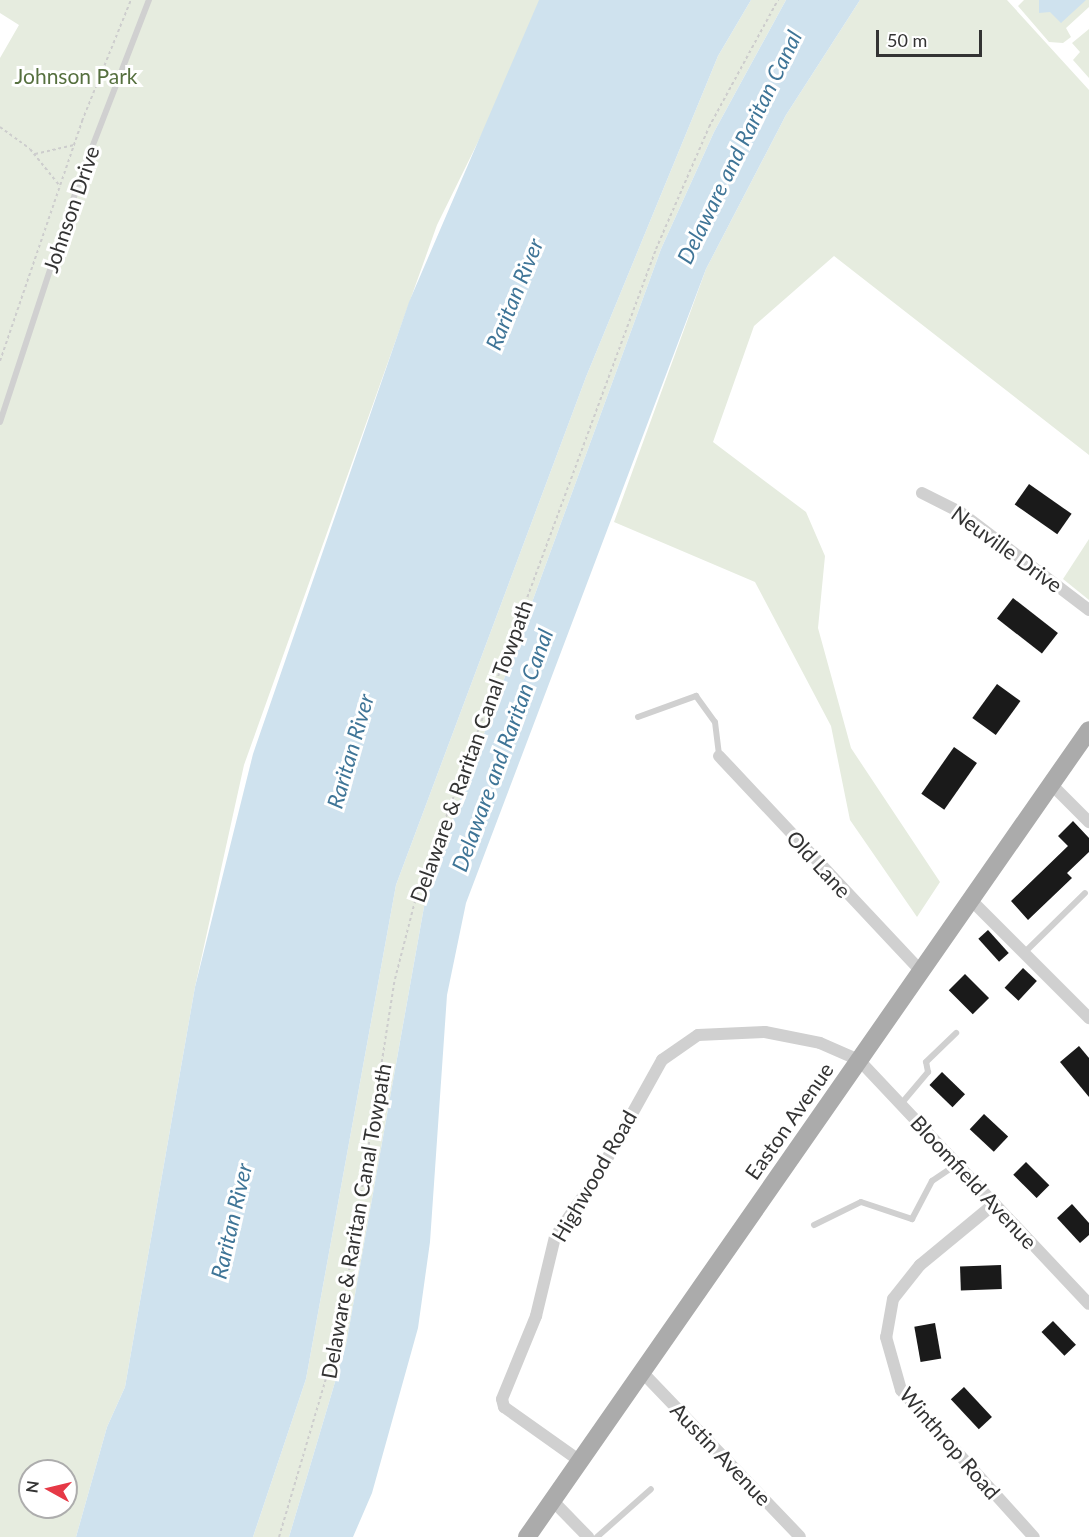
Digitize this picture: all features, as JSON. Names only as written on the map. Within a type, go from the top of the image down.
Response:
[{"type":"main road","name":"Easton Avenue","points":[[527,1537],[921,971],[969,898],[1089,730]]},
{"type":"street","name":"Neuville Drive","points":[[922,493],[960,512],[1089,610]]},
{"type":"street","name":"Old Lane","points":[[719,756],[921,971]]},
{"type":"street","points":[[1051,784],[1089,822]]},
{"type":"street","points":[[969,898],[1089,1018]]},
{"type":"street","name":"Highwood Road","points":[[580,1461],[504,1407],[502,1399],[536,1316],[555,1237],[598,1175],[662,1060],[698,1035],[730,1031],[820,1043],[859,1060]]},
{"type":"street","name":"Bloomfield Avenue","points":[[859,1060],[1089,1305]]},
{"type":"street","name":"Winthrop Road","points":[[994,1204],[920,1266],[893,1299],[886,1337],[901,1390],[1034,1537]]},
{"type":"street","name":"Austin Avenue","points":[[642,1372],[800,1537]]},
{"type":"street","points":[[552,1500],[588,1537]]},
{"type":"lane","name":"Johnson Drive","points":[[0,422],[81,176],[149,0]]},
{"type":"lane","points":[[638,717],[696,696],[715,722],[719,756]]},
{"type":"lane","points":[[1025,952],[1085,893]]},
{"type":"lane","points":[[901,1104],[928,1072],[926,1062],[956,1033]]},
{"type":"lane","points":[[814,1225],[861,1202],[912,1219],[932,1181],[957,1164]]},
{"type":"lane","points":[[597,1537],[651,1489]]},
{"type":"path","points":[[0,362],[74,145],[131,0]]},
{"type":"path","name":"Delaware & Raritan Canal Towpath","points":[[279,1537],[339,1335],[395,979],[416,901],[656,249],[709,127],[778,0]]},
{"type":"path","points":[[0,127],[35,154],[60,186]]},
{"type":"path","points":[[35,154],[74,145]]},
{"type":"green space","name":"Johnson Park","points":[[0,0],[548,0],[437,225],[244,765],[195,987],[125,1387],[107,1427],[76,1537],[0,1537],[0,58],[19,25],[0,13]]},
{"type":"green space","points":[[751,0],[786,0],[714,132],[661,249],[427,890],[346,1345],[289,1537],[253,1537],[306,1379],[396,885],[586,377],[718,56]]},
{"type":"green space","points":[[860,0],[1007,0],[1089,90],[1089,455],[834,256],[754,326],[713,442],[806,512],[825,556],[818,628],[851,748],[940,882],[917,917],[850,820],[831,726],[755,582],[614,522],[706,269],[786,115]]},
{"type":"green space","points":[[1024,0],[1089,0],[1089,7],[1066,28],[1071,37],[1063,43],[1049,42],[1018,6]]},
{"type":"green space","points":[[1089,29],[1089,78],[1073,60],[1080,52],[1072,43]]},
{"type":"green space","points":[[1089,539],[1089,600],[1063,579]]},
{"type":"water","name":"Raritan River","points":[[539,0],[751,0],[718,56],[586,377],[396,885],[306,1379],[253,1537],[76,1537],[107,1427],[125,1387],[195,987],[253,754],[409,302]]},
{"type":"water","name":"Delaware and Raritan Canal","points":[[786,0],[860,0],[786,115],[706,269],[466,903],[447,995],[430,1242],[418,1328],[372,1493],[353,1537],[289,1537],[346,1345],[427,890],[661,249],[714,132]]},
{"type":"water","points":[[1039,0],[1086,0],[1061,23],[1050,12],[1039,13]]},
{"type":"building","points":[[1029,484],[1072,514],[1057,534],[1015,504]]},
{"type":"building","points":[[1013,598],[1058,633],[1042,654],[997,618]]},
{"type":"building","points":[[997,684],[1020,701],[996,735],[972,718]]},
{"type":"building","points":[[954,747],[977,763],[944,810],[921,794]]},
{"type":"building","points":[[1073,821],[1089,838],[1089,852],[1067,873],[1072,878],[1028,920],[1011,901],[1068,846],[1058,836]]},
{"type":"building","points":[[988,930],[1009,953],[999,962],[978,939]]},
{"type":"building","points":[[1023,968],[1037,981],[1018,1001],[1005,988]]},
{"type":"building","points":[[965,974],[989,998],[973,1014],[949,990]]},
{"type":"building","points":[[1079,1046],[1089,1058],[1089,1097],[1060,1062]]},
{"type":"building","points":[[942,1072],[965,1094],[953,1107],[929,1085]]},
{"type":"building","points":[[984,1114],[1008,1137],[994,1152],[970,1129]]},
{"type":"building","points":[[1026,1162],[1049,1185],[1037,1198],[1013,1175]]},
{"type":"building","points":[[1072,1204],[1089,1223],[1089,1235],[1080,1243],[1057,1218]]},
{"type":"building","points":[[1001,1265],[1002,1289],[961,1290],[960,1266]]},
{"type":"building","points":[[1053,1321],[1076,1345],[1064,1356],[1041,1332]]},
{"type":"building","points":[[935,1323],[941,1358],[921,1362],[914,1327]]},
{"type":"building","points":[[964,1387],[992,1417],[979,1429],[951,1399]]}]
